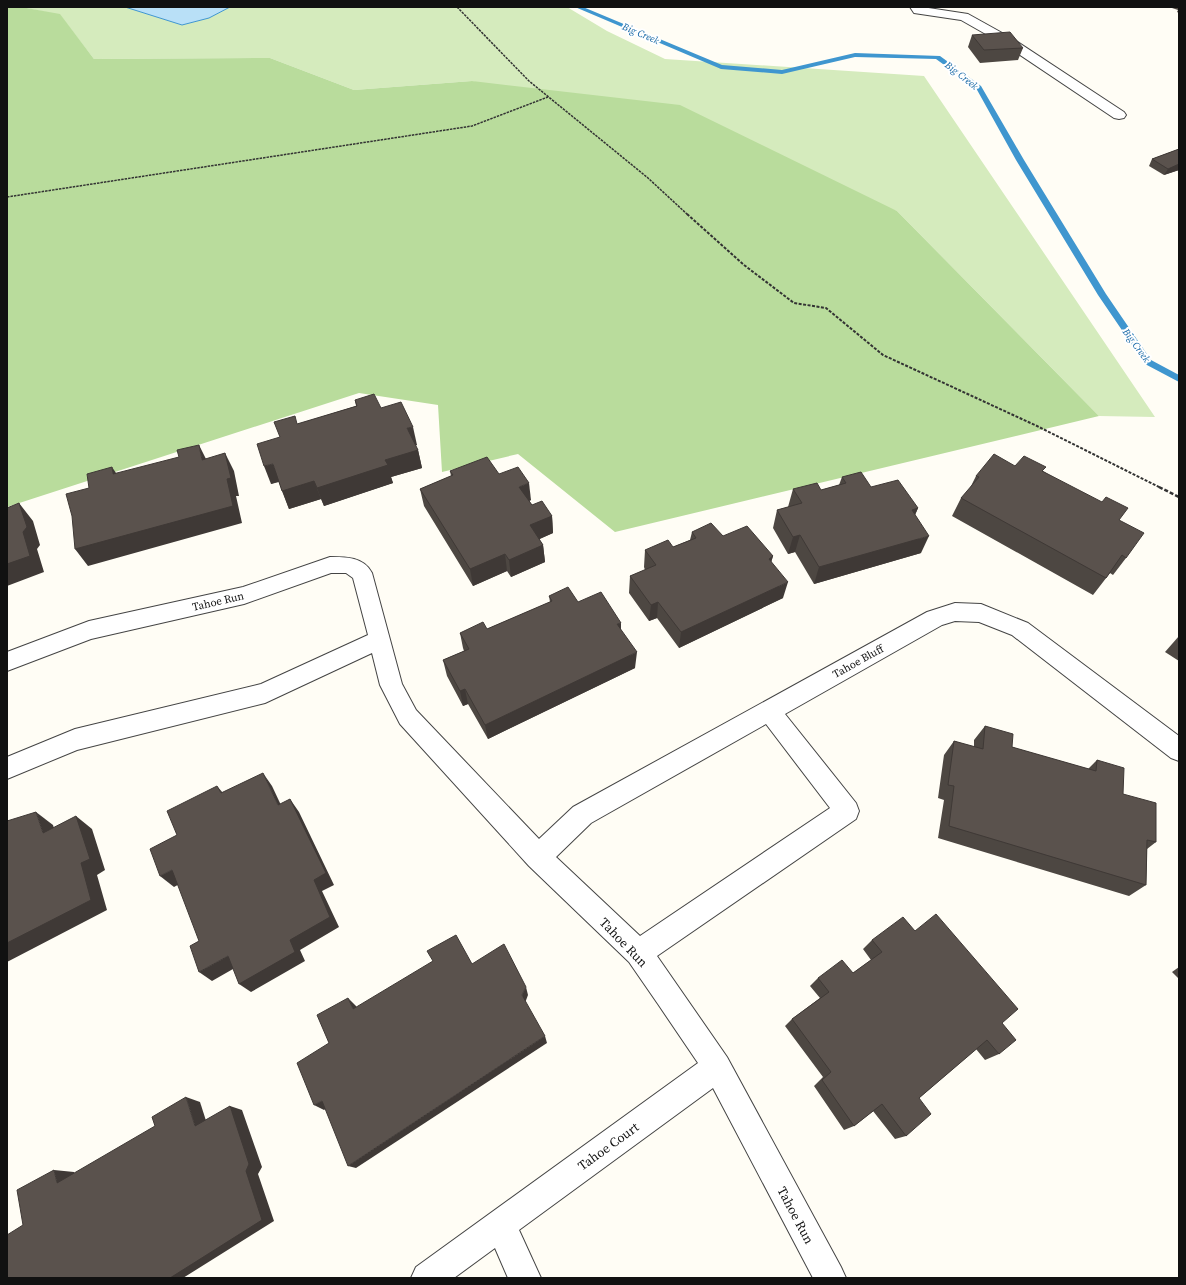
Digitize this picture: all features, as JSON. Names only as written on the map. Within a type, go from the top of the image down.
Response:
[{"type":"street","points":[[917,9],[964,17],[1009,42],[1119,116]]},
{"type":"street","name":"Tahoe Run","points":[[7,662],[89,630],[244,595],[330,564],[349,565],[362,573],[391,684],[408,717],[538,857],[638,953],[668,994],[717,1068],[830,1278]]},
{"type":"street","name":"Tahoe Bluff","points":[[538,857],[582,815],[935,618],[955,612],[981,613],[1020,629],[1179,750]]},
{"type":"street","points":[[7,768],[75,740],[265,693],[380,639]]},
{"type":"street","points":[[638,953],[847,811],[769,711]]},
{"type":"street","name":"Tahoe Court","points":[[427,1278],[717,1068]]},
{"type":"street","points":[[500,1225],[525,1278]]},
{"type":"path","points":[[457,7],[529,81],[648,178],[744,265],[794,303],[826,308],[883,355],[1037,426],[1179,497]]},
{"type":"path","points":[[7,197],[472,126],[548,97]]},
{"type":"green space","points":[[7,7],[21,7],[60,14],[94,59],[270,58],[354,90],[472,81],[680,105],[897,211],[1099,416],[615,532],[518,454],[442,472],[438,405],[359,393],[7,507]]},
{"type":"green space","points":[[21,7],[125,7],[182,25],[209,18],[230,7],[567,7],[607,31],[665,59],[924,76],[1155,417],[1099,416],[897,211],[472,81],[354,90],[270,58],[94,59],[60,15]]},
{"type":"water","points":[[125,7],[230,7],[209,18],[182,25]]},
{"type":"building","points":[[1010,32],[1023,48],[984,50],[972,35]]},
{"type":"building","points":[[1179,149],[1179,164],[1168,169],[1152,159]]},
{"type":"building","points":[[374,394],[381,408],[401,402],[413,427],[407,428],[418,450],[385,460],[388,465],[317,488],[314,481],[282,491],[273,464],[264,466],[257,444],[280,437],[274,422],[295,416],[297,424],[357,406],[355,400]]},
{"type":"building","points":[[199,445],[202,460],[225,453],[231,478],[227,479],[233,506],[75,549],[72,516],[66,494],[89,488],[87,474],[112,467],[113,474],[179,457],[177,450]]},
{"type":"building","points":[[994,454],[1015,466],[1024,456],[1046,467],[1042,471],[1102,502],[1106,497],[1128,508],[1119,520],[1144,533],[1126,558],[1122,555],[1106,578],[961,498],[979,477],[976,476]]},
{"type":"building","points":[[487,457],[499,474],[518,467],[529,483],[519,487],[532,505],[542,501],[552,516],[530,525],[543,545],[509,560],[505,554],[470,569],[420,489],[453,475],[450,471]]},
{"type":"building","points":[[861,472],[871,487],[898,480],[918,508],[912,510],[929,536],[819,567],[800,535],[793,537],[777,510],[802,503],[793,489],[817,483],[821,490],[846,483],[842,477]]},
{"type":"building","points":[[19,503],[27,527],[23,532],[30,556],[7,564],[7,508]]},
{"type":"building","points":[[711,523],[723,536],[747,526],[773,556],[769,559],[788,582],[681,632],[658,602],[651,605],[630,576],[656,565],[645,550],[668,540],[673,547],[696,538],[692,532]]},
{"type":"building","points":[[568,587],[578,602],[601,592],[621,623],[617,624],[637,652],[485,725],[465,689],[460,691],[443,660],[469,649],[460,633],[483,622],[487,629],[552,601],[549,596]]},
{"type":"building","points":[[985,726],[1013,734],[1012,747],[1096,771],[1097,760],[1124,768],[1123,794],[1156,803],[1156,842],[1147,840],[1146,885],[949,826],[954,786],[948,785],[954,741],[983,749]]},
{"type":"building","points":[[263,773],[278,805],[290,799],[326,873],[314,880],[330,917],[290,940],[295,952],[239,984],[228,956],[199,972],[190,946],[199,941],[172,870],[160,876],[150,849],[177,835],[167,811],[217,786],[221,793]]},
{"type":"building","points":[[36,812],[43,833],[76,816],[90,859],[81,863],[91,900],[7,943],[7,821]]},
{"type":"building","points":[[936,914],[1018,1009],[1002,1023],[1016,1040],[999,1054],[987,1040],[919,1098],[931,1114],[906,1136],[882,1104],[854,1126],[822,1080],[831,1072],[792,1019],[829,992],[818,978],[842,960],[853,973],[882,952],[872,940],[903,917],[915,931]]},
{"type":"building","points":[[456,935],[472,964],[504,944],[526,987],[522,995],[545,1036],[348,1166],[322,1101],[314,1105],[297,1063],[329,1043],[317,1015],[348,998],[353,1009],[433,961],[427,951]]},
{"type":"building","points":[[186,1097],[195,1126],[230,1106],[249,1164],[246,1171],[262,1220],[170,1278],[7,1278],[7,1235],[23,1225],[17,1190],[54,1170],[57,1183],[155,1126],[152,1117]]},
{"type":"waterway","name":"Big Creek","points":[[578,7],[721,67],[782,72],[855,55],[938,57],[979,87],[1020,160],[1102,295],[1148,362],[1179,379]]}]
